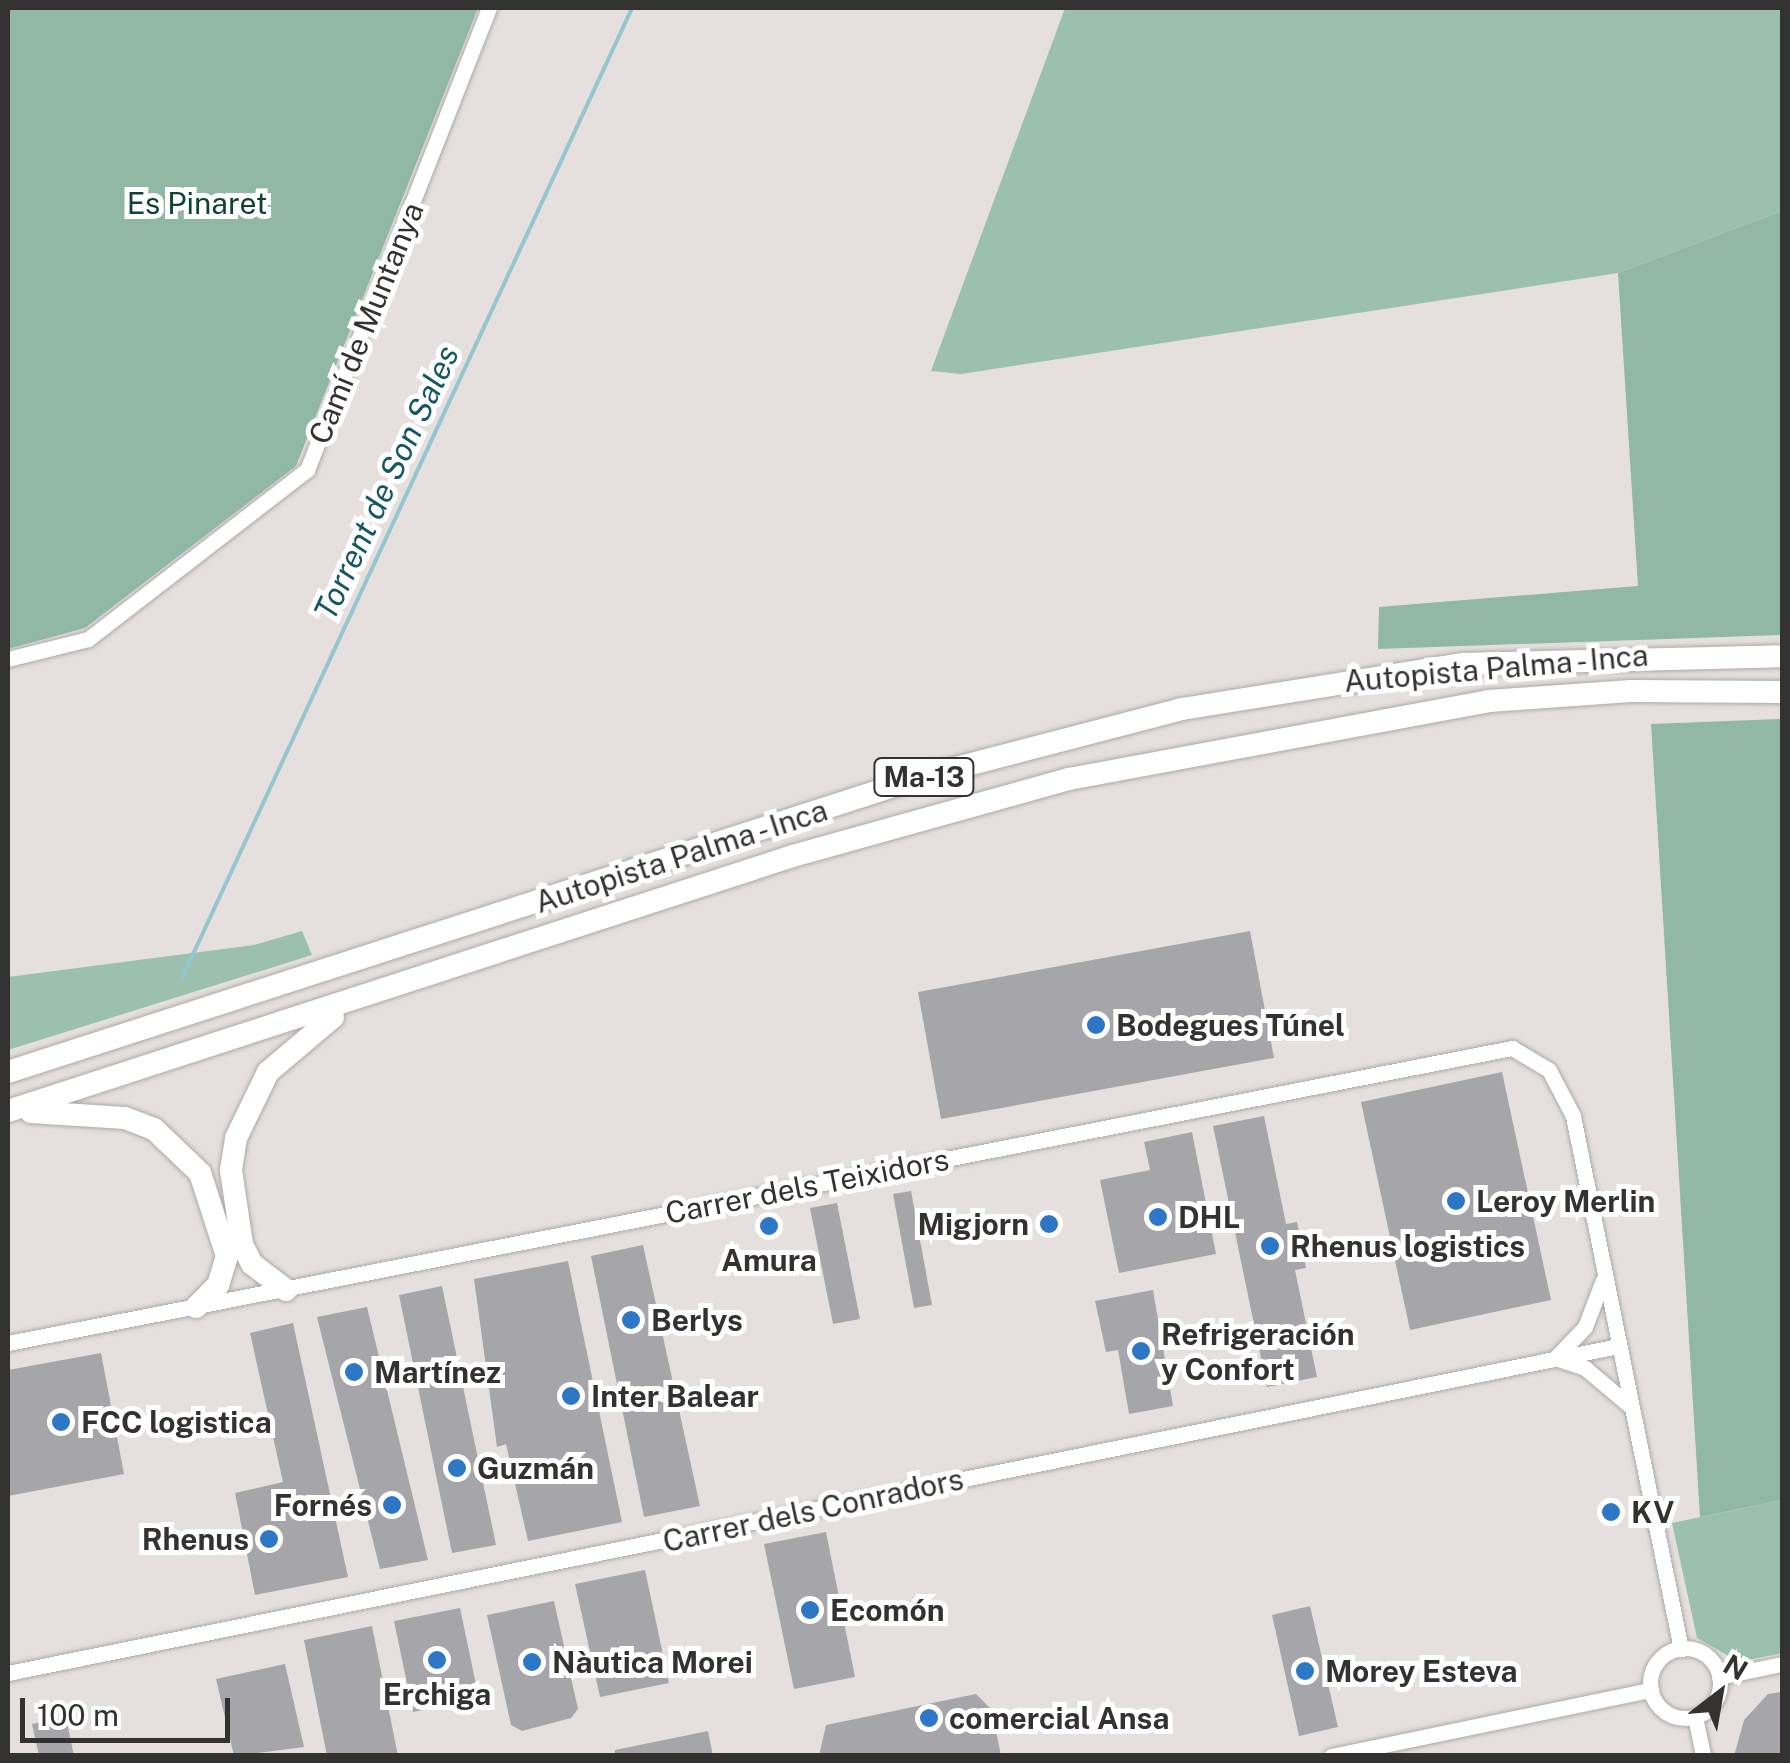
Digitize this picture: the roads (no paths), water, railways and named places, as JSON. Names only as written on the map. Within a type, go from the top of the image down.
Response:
[{"type":"highway","name":"Autopista Palma - Inca","points":[[8,1072],[907,782],[1182,709],[1463,664],[1782,656]]},
{"type":"highway","name":"Autopista Palma - Inca","points":[[8,1111],[352,1004],[860,835],[1138,763],[1489,701],[1632,690],[1782,692]]},
{"type":"highway","points":[[286,1290],[252,1264],[242,1244],[232,1170],[236,1138],[268,1072],[352,1004]]},
{"type":"highway","points":[[8,1111],[126,1118],[180,1149],[214,1199],[227,1256],[218,1285],[196,1307]]},
{"type":"street","name":"Camí de Muntanya","points":[[8,659],[88,639],[307,470],[489,8]]},
{"type":"street","name":"Carrer dels Teixidors","points":[[8,1342],[1488,1049],[1533,1056],[1564,1089],[1572,1116],[1681,1648]]},
{"type":"street","points":[[1604,1276],[1584,1327],[1555,1358],[1585,1368],[1630,1406]]},
{"type":"street","name":"Carrer dels Conradors","points":[[8,1673],[1618,1346]]},
{"type":"street","points":[[1681,1648],[1709,1658],[1719,1676],[1712,1706],[1695,1717],[1672,1716],[1650,1690],[1660,1658],[1681,1648]]},
{"type":"street","points":[[1719,1676],[1782,1664]]},
{"type":"street","points":[[1331,1756],[1650,1690]]},
{"type":"street","points":[[1695,1717],[1703,1756]]},
{"type":"waterway","name":"Torrent de Son Sales","points":[[182,978],[632,8]]},
{"type":"place","name":"Bodegues Túnel","points":[[1096,1025]]},
{"type":"place","name":"Leroy Merlin","points":[[1456,1201]]},
{"type":"place","name":"DHL","points":[[1158,1217]]},
{"type":"place","name":"Migjorn","points":[[1049,1224]]},
{"type":"place","name":"Amura","points":[[769,1226]]},
{"type":"place","name":"Rhenus logistics","points":[[1270,1246]]},
{"type":"place","name":"Berlys","points":[[631,1320]]},
{"type":"place","name":"Refrigeración y Confort","points":[[1141,1351]]},
{"type":"place","name":"Martínez","points":[[354,1372]]},
{"type":"place","name":"Inter Balear","points":[[571,1396]]},
{"type":"place","name":"FCC logistica","points":[[61,1422]]},
{"type":"place","name":"Guzmán","points":[[457,1468]]},
{"type":"place","name":"Fornés","points":[[392,1505]]},
{"type":"place","name":"KV","points":[[1611,1512]]},
{"type":"place","name":"Rhenus","points":[[269,1539]]},
{"type":"place","name":"Ecomón","points":[[810,1610]]},
{"type":"place","name":"Erchiga","points":[[437,1660]]},
{"type":"place","name":"Nàutica Morei","points":[[532,1662]]},
{"type":"place","name":"Morey Esteva","points":[[1305,1671]]},
{"type":"place","name":"comercial Ansa","points":[[929,1718]]},
{"type":"park label","name":"Es Pinaret","points":[[197,203]]}]
